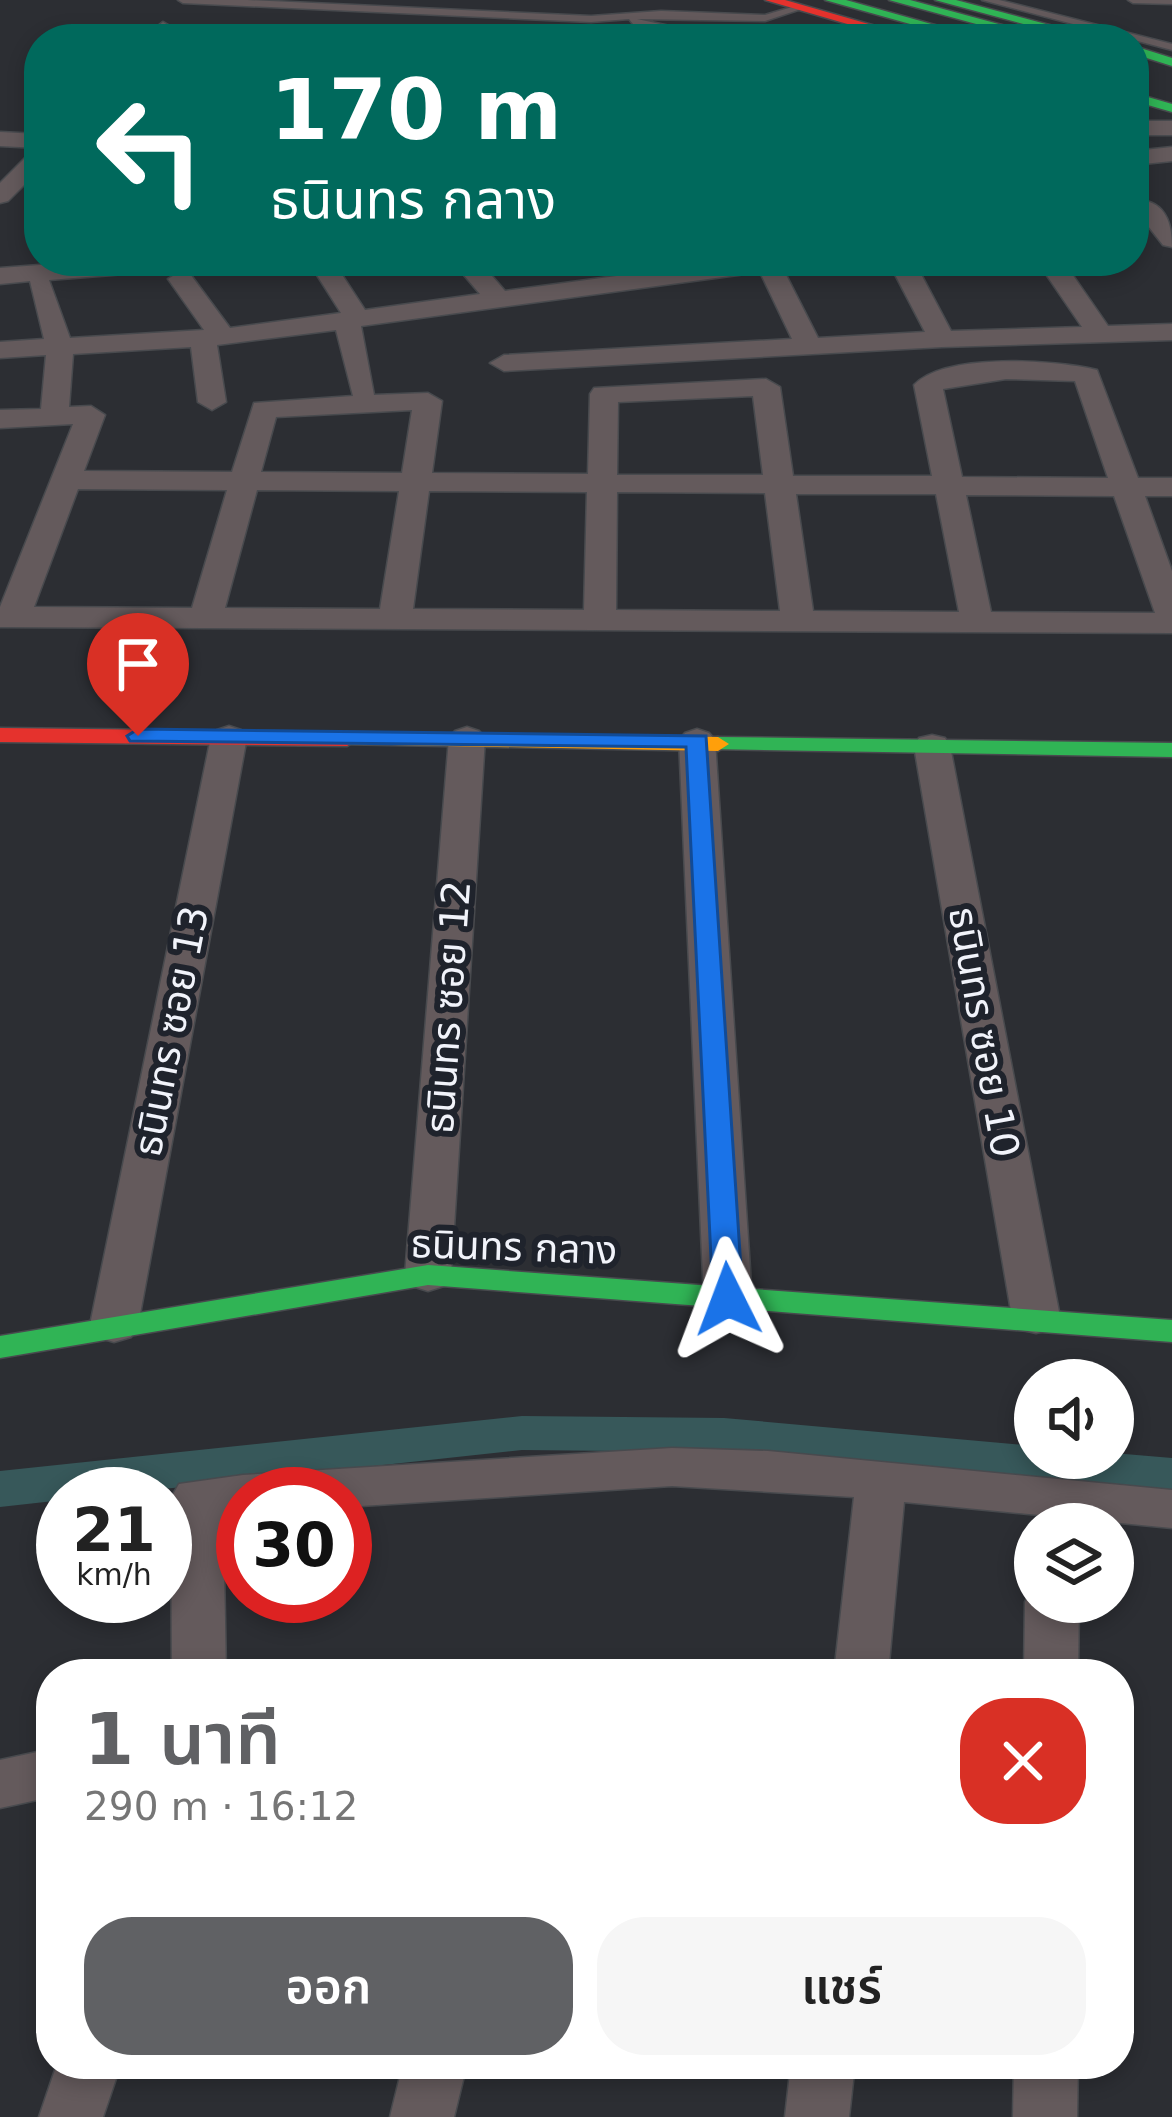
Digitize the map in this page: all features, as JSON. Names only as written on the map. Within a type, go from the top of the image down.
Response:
[{"type":"main road","points":[[772,0],[800,2],[889,24]]},
{"type":"main road","points":[[832,0],[922,24]]},
{"type":"main road","points":[[895,0],[989,24]]},
{"type":"main road","points":[[941,0],[1036,24]]},
{"type":"main road","points":[[800,2],[872,24]]},
{"type":"main road","points":[[1,737],[698,740],[1172,751]]},
{"type":"main road","name":"ธนินทร กลาง","points":[[0,1347],[428,1275],[1172,1330]]},
{"type":"street","points":[[0,196],[24,172]]},
{"type":"street","points":[[1151,206],[1172,240]]},
{"type":"street","points":[[187,276],[213,338],[212,402]]},
{"type":"street","points":[[330,276],[352,320],[363,391]]},
{"type":"street","points":[[472,276],[501,337]]},
{"type":"street","points":[[625,276],[642,301],[660,356]]},
{"type":"street","points":[[501,337],[727,276]]},
{"type":"street","points":[[780,276],[810,350]]},
{"type":"street","points":[[909,276],[942,339]]},
{"type":"street","points":[[1059,276],[1100,334]]},
{"type":"street","points":[[40,285],[60,348],[56,409]]},
{"type":"street","points":[[0,350],[213,338],[352,320],[660,356],[942,339],[1172,332]]},
{"type":"street","points":[[0,419],[91,415],[68,480],[7,617],[976,622],[1172,619],[1088,376],[1059,370],[932,380],[927,391],[976,622]]},
{"type":"street","points":[[601,620],[604,394],[766,387],[798,621]]},
{"type":"street","points":[[206,619],[264,409],[428,401],[395,620]]},
{"type":"street","points":[[68,480],[1172,487]]},
{"type":"street","name":"ธนินทร ซอย 13","points":[[113,1325],[229,736]]},
{"type":"street","name":"ธนินทร ซอย 12","points":[[428,1275],[467,738]]},
{"type":"street","points":[[698,740],[728,1299]]},
{"type":"street","name":"ธนินทร ซอย 10","points":[[932,746],[1036,1317]]},
{"type":"street","points":[[372,1486],[672,1467],[880,1481],[1016,1503]]},
{"type":"street","points":[[862,1659],[880,1481]]},
{"type":"street","points":[[199,1659],[196,1498],[216,1496]]},
{"type":"street","points":[[1134,1509],[1172,1509]]},
{"type":"street","points":[[1051,1659],[1052,1623]]},
{"type":"street","points":[[0,1784],[36,1776]]},
{"type":"street","points":[[71,2117],[84,2079]]},
{"type":"street","points":[[422,2117],[431,2079]]},
{"type":"street","points":[[818,2117],[822,2079]]},
{"type":"street","points":[[1045,2117],[1046,2079]]},
{"type":"lane","points":[[183,0],[591,20],[638,15],[765,18],[800,2]]},
{"type":"lane","points":[[987,0],[1084,24]]},
{"type":"lane","points":[[1133,0],[1172,2]]},
{"type":"lane","points":[[634,24],[632,20],[638,15]]},
{"type":"waterway","points":[[0,1489],[522,1433],[724,1435],[1172,1476]]},
{"type":"traffic: fast","points":[[831,0],[923,24]]},
{"type":"traffic: fast","points":[[895,0],[989,24]]},
{"type":"traffic: fast","points":[[941,0],[1036,24]]},
{"type":"traffic: fast","points":[[1149,55],[1172,62]]},
{"type":"traffic: fast","points":[[1149,101],[1172,108]]},
{"type":"traffic: fast","points":[[718,744],[1172,750]]},
{"type":"traffic: fast","points":[[0,1347],[428,1275],[1172,1331]]},
{"type":"traffic: slow","points":[[347,739],[718,744]]},
{"type":"traffic: jam","points":[[771,0],[859,24]]},
{"type":"traffic: jam","points":[[0,735],[347,739]]},
{"type":"route","points":[[138,736],[698,740],[728,1299]]}]
